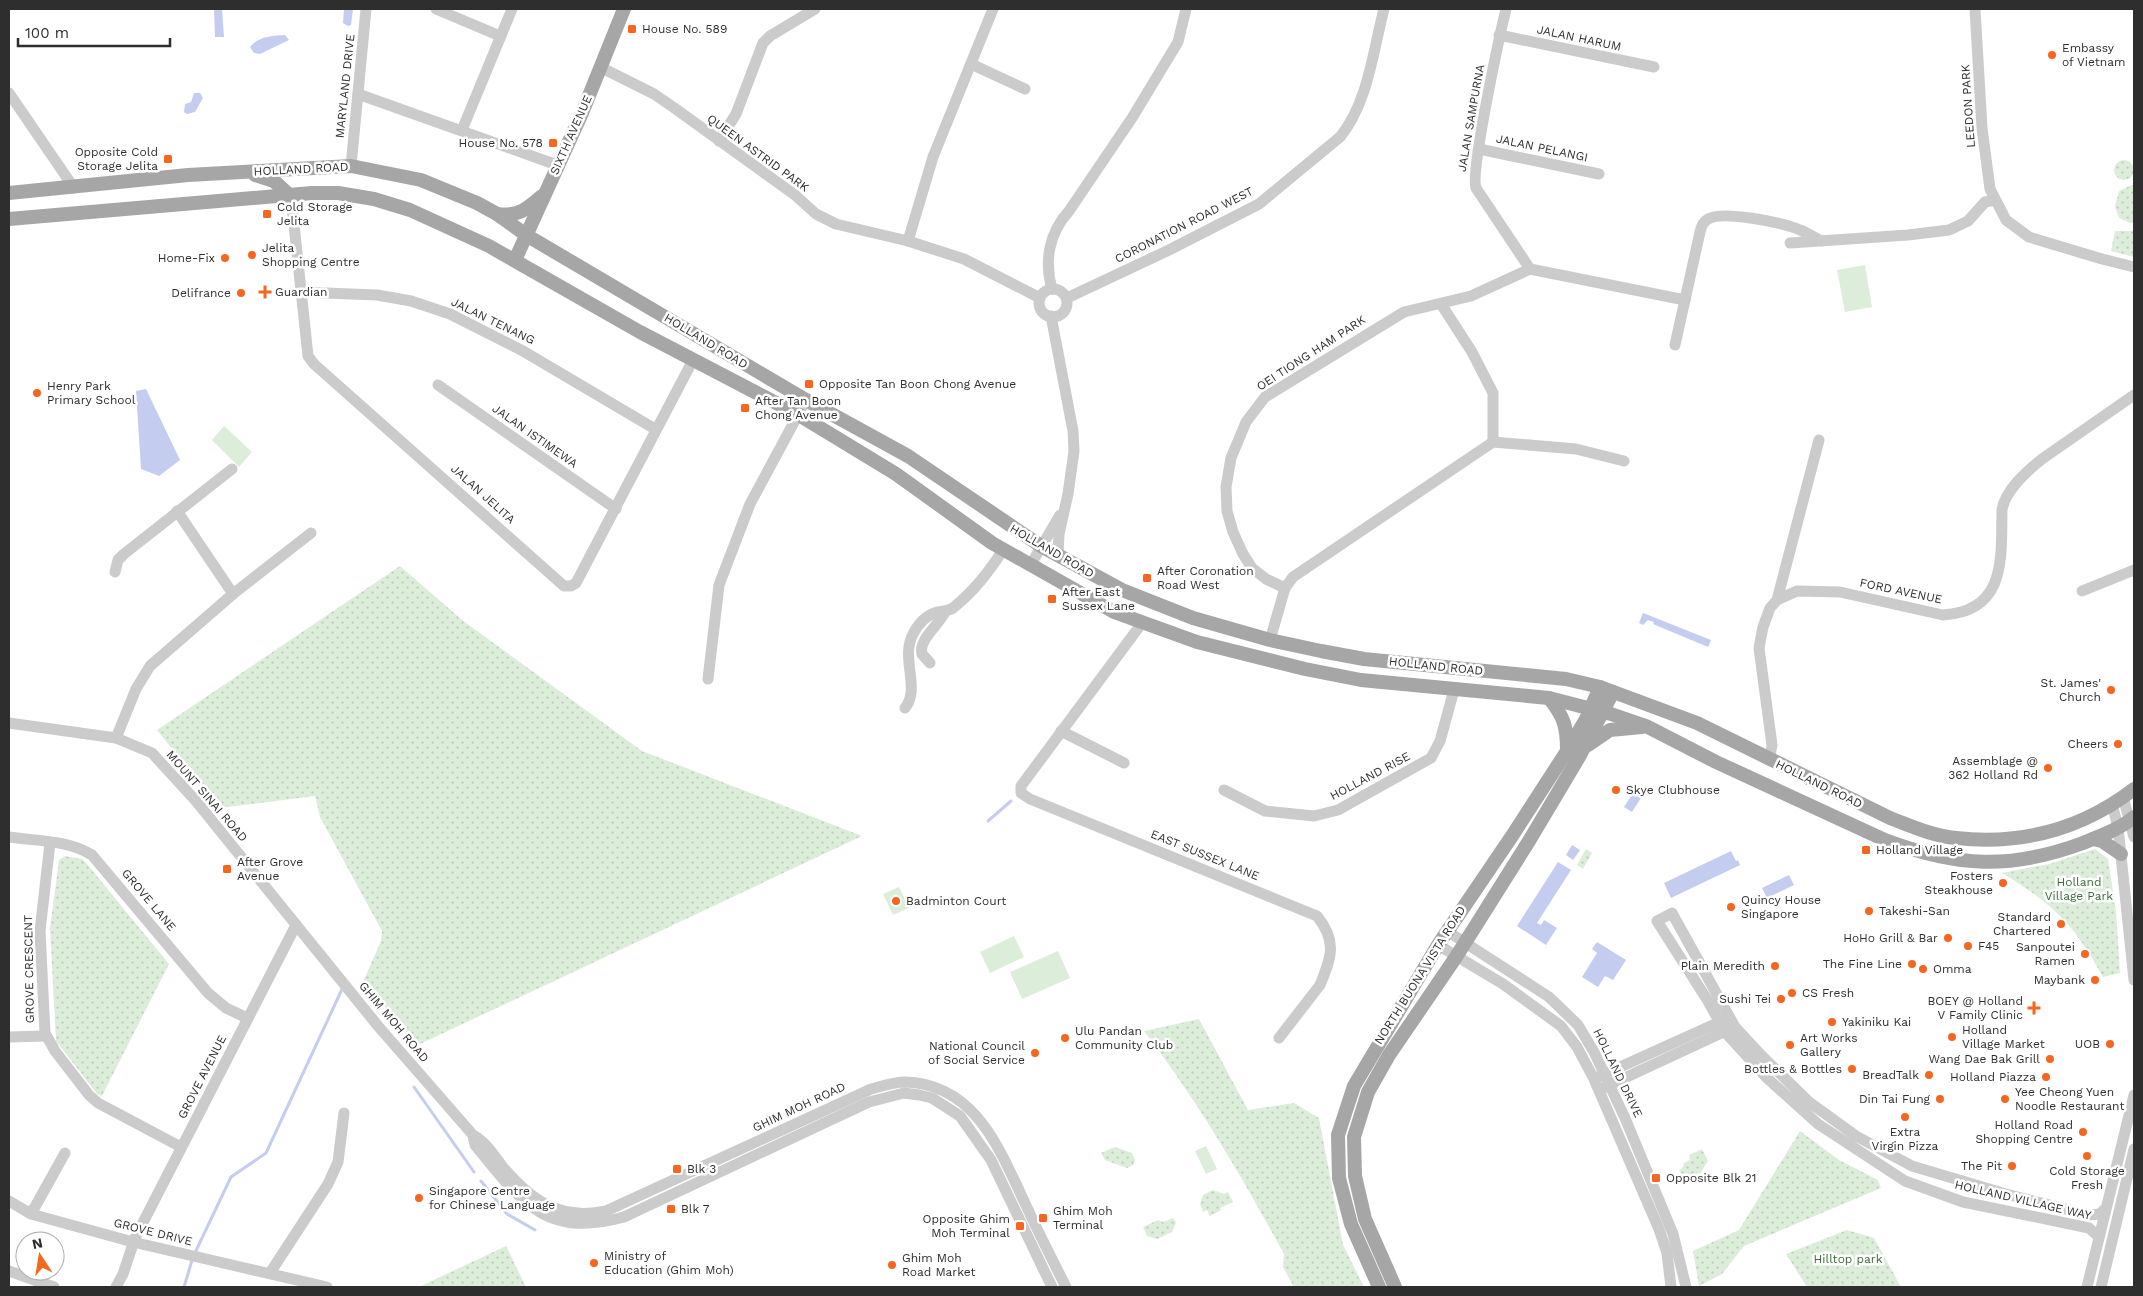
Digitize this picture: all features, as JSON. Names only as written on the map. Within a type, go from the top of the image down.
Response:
[{"type":"main road","name":"SIXTH AVENUE","points":[[515,260],[547,192],[624,9]]},
{"type":"main road","name":"HOLLAND ROAD","points":[[9,193],[159,178],[351,166],[421,180],[478,203],[526,235],[806,400],[908,456],[1001,521],[1041,546],[1122,590],[1193,618],[1270,640],[1364,659],[1566,679],[1607,689],[1697,723],[1890,818],[1920,830],[1954,838],[1990,840],[2025,838],[2062,828],[2095,816],[2123,797]]},
{"type":"main road","points":[[244,172],[274,181],[288,194]]},
{"type":"main road","points":[[496,214],[508,215],[525,211],[547,192]]},
{"type":"main road","name":"HOLLAND ROAD","points":[[15,218],[288,194],[338,193],[374,199],[410,210],[458,231],[515,260],[693,360],[799,415],[896,474],[1003,550],[1114,612],[1142,623],[1197,642],[1305,669],[1360,680],[1549,698],[1597,710],[1646,726],[1716,762],[1885,840],[1914,851],[1944,859],[1975,862],[2011,861],[2047,855],[2093,839],[2132,819]]},
{"type":"main road","name":"NORTH BUONA VISTA ROAD","points":[[1395,1287],[1366,1219],[1355,1176],[1354,1137],[1368,1092],[1389,1055],[1456,957],[1464,941],[1489,904],[1585,746],[1597,710],[1607,689]]},
{"type":"main road","points":[[1549,698],[1560,711],[1565,722],[1566,751]]},
{"type":"main road","name":"NORTH BUONA VISTA ROAD","points":[[1379,1287],[1351,1224],[1339,1178],[1338,1135],[1354,1086],[1447,930],[1512,836],[1566,751],[1597,710]]},
{"type":"main road","points":[[1585,746],[1610,730],[1646,726]]},
{"type":"main road","points":[[2093,839],[2102,841],[2121,854]]},
{"type":"street","name":"MARYLAND DRIVE","points":[[351,166],[366,9]]},
{"type":"street","points":[[436,9],[500,36]]},
{"type":"street","points":[[462,130],[512,9]]},
{"type":"street","points":[[719,141],[736,114],[763,43],[770,36],[815,9]]},
{"type":"street","points":[[908,241],[932,157],[994,9]]},
{"type":"street","points":[[1052,289],[1048,252],[1059,222],[1069,211],[1132,118],[1178,42],[1186,9]]},
{"type":"street","name":"CORONATION ROAD WEST","points":[[1067,298],[1167,251],[1259,204],[1340,137],[1349,126],[1357,110],[1384,9]]},
{"type":"street","name":"JALAN SAMPURNA","points":[[1506,9],[1499,35],[1474,181],[1476,188],[1530,269]]},
{"type":"street","name":"LEEDON PARK","points":[[1975,9],[1982,128],[1990,189],[2006,220],[2029,238],[2134,267]]},
{"type":"street","name":"JALAN HARUM","points":[[1499,35],[1654,67]]},
{"type":"street","points":[[972,64],[1025,89]]},
{"type":"street","name":"QUEEN ASTRID PARK","points":[[600,67],[654,94],[795,195],[816,214],[836,224],[908,241],[964,260],[1040,298]]},
{"type":"street","points":[[9,93],[74,188]]},
{"type":"street","points":[[358,94],[557,165]]},
{"type":"street","name":"JALAN PELANGI","points":[[1479,149],[1599,174]]},
{"type":"street","name":"JALAN JELITA","points":[[288,194],[292,206],[308,356],[314,364],[564,586],[576,584],[693,360]]},
{"type":"street","points":[[1790,244],[1949,230],[1968,221],[1985,202],[1995,200]]},
{"type":"street","points":[[1675,345],[1702,225],[1708,219],[1718,215],[1730,215],[1767,222],[1800,230],[1822,241]]},
{"type":"street","points":[[1530,269],[1684,300]]},
{"type":"street","name":"OEI TIONG HAM PARK","points":[[1285,588],[1266,579],[1252,568],[1236,539],[1227,511],[1226,488],[1231,458],[1246,422],[1264,397],[1391,318],[1412,309],[1471,296],[1530,269]]},
{"type":"street","points":[[1051,316],[1063,313],[1067,306],[1067,298],[1061,291],[1052,289],[1046,291],[1040,298],[1041,309],[1051,316],[1073,431],[1074,451],[1058,555]]},
{"type":"street","name":"JALAN TENANG","points":[[300,292],[377,295],[412,301],[450,314],[523,350],[656,429]]},
{"type":"street","points":[[1441,304],[1472,352],[1492,393],[1493,442]]},
{"type":"street","name":"JALAN ISTIMEWA","points":[[438,385],[616,509]]},
{"type":"street","name":"FORD AVENUE","points":[[1777,600],[1797,591],[1825,591],[1840,592],[1943,615],[1959,614],[1971,610],[1986,599],[1994,586],[2000,570],[2002,510],[2003,502],[2008,494],[2037,464],[2134,395]]},
{"type":"street","points":[[708,679],[719,585],[750,504],[806,400]]},
{"type":"street","points":[[1769,760],[1772,745],[1759,648],[1763,627],[1770,608],[1777,600],[1819,440]]},
{"type":"street","points":[[1270,640],[1285,588],[1302,569],[1493,442],[1576,449],[1624,461]]},
{"type":"street","points":[[115,572],[118,560],[124,554],[232,469]]},
{"type":"street","points":[[1030,566],[1064,510]]},
{"type":"street","points":[[177,511],[233,594]]},
{"type":"street","points":[[116,738],[136,689],[150,666],[233,594],[311,533]]},
{"type":"street","points":[[905,708],[910,703],[912,694],[907,652],[914,632],[925,618],[936,612],[951,610],[987,576],[1003,550]]},
{"type":"street","points":[[2082,591],[2134,570]]},
{"type":"street","points":[[930,663],[922,654],[922,644],[945,612]]},
{"type":"street","name":"EAST SUSSEX LANE","points":[[1142,623],[1021,786],[1022,795],[1317,916],[1326,926],[1331,949],[1320,985],[1278,1038]]},
{"type":"street","name":"HOLLAND RISE","points":[[1224,790],[1265,811],[1314,816],[1338,810],[1430,758],[1440,741],[1454,690]]},
{"type":"street","name":"MOUNT SINAI ROAD","points":[[9,723],[116,738],[152,753],[196,801],[296,925]]},
{"type":"street","points":[[1061,731],[1124,763]]},
{"type":"street","points":[[2123,797],[2132,819],[2134,837]]},
{"type":"street","points":[[2123,797],[2118,827],[2134,980]]},
{"type":"street","name":"GROVE LANE","points":[[9,837],[81,848],[92,855],[208,993],[226,1008],[247,1018]]},
{"type":"street","name":"GROVE CRESCENT","points":[[50,843],[40,931],[46,1036],[88,1095],[98,1103],[181,1147]]},
{"type":"street","name":"HOLLAND VILLAGE WAY","points":[[2099,1237],[2089,1228],[1963,1202],[1905,1181],[1818,1124],[1767,1078],[1708,1001],[1657,921],[1672,913],[1727,1025],[1809,1102],[1856,1136],[1912,1166],[2006,1194],[2090,1215],[2100,1214],[2105,1209]]},
{"type":"street","name":"GROVE AVENUE","points":[[116,1287],[123,1274],[133,1242],[296,925]]},
{"type":"street","name":"GHIM MOH ROAD","points":[[296,925],[378,1026],[473,1136],[476,1145],[514,1193],[529,1206],[550,1217],[568,1222],[589,1224],[602,1223],[624,1217],[856,1106],[887,1096],[904,1088],[942,1090],[968,1107],[984,1123],[1003,1155],[1066,1287]]},
{"type":"street","name":"HOLLAND DRIVE","points":[[1447,930],[1549,996],[1578,1025],[1660,1229],[1667,1253],[1671,1287]]},
{"type":"street","name":"HOLLAND DRIVE","points":[[1438,945],[1503,984],[1561,1026],[1577,1047],[1602,1082],[1673,1234],[1686,1287]]},
{"type":"street","points":[[1602,1082],[1727,1025]]},
{"type":"street","points":[[9,1037],[46,1036]]},
{"type":"street","name":"GHIM MOH ROAD","points":[[904,1088],[932,1098],[960,1116],[991,1160],[1052,1287]]},
{"type":"street","points":[[2087,1287],[2133,1103]]},
{"type":"street","points":[[270,1273],[328,1184],[338,1162],[344,1113]]},
{"type":"street","points":[[2101,1287],[2134,1149]]},
{"type":"street","points":[[31,1214],[65,1153]]},
{"type":"street","name":"GROVE DRIVE","points":[[9,1201],[31,1214],[133,1242],[327,1287]]},
{"type":"street","points":[[9,1271],[54,1287]]},
{"type":"green space","points":[[2124,160],[2131,163],[2134,170],[2131,177],[2124,180],[2117,177],[2114,170],[2117,163]]},
{"type":"green space","points":[[2134,184],[2134,222],[2130,223],[2119,218],[2115,206],[2119,191]]},
{"type":"green space","points":[[2115,231],[2134,231],[2134,257],[2111,251]]},
{"type":"green space","points":[[1865,265],[1872,307],[1845,312],[1837,270]]},
{"type":"green space","points":[[224,426],[252,452],[239,467],[212,440]]},
{"type":"green space","points":[[400,566],[462,620],[642,751],[862,836],[418,1045],[363,982],[381,941],[382,931],[320,817],[315,796],[219,808],[157,730]]},
{"type":"green space","points":[[1586,849],[1592,853],[1583,869],[1577,865]]},
{"type":"green space","name":"Holland Village Park","points":[[2095,849],[2108,859],[2116,911],[2120,973],[2103,977],[2082,943],[2061,917],[2035,895],[2002,873],[2049,864]]},
{"type":"green space","points":[[65,856],[82,859],[87,864],[169,964],[102,1096],[97,1094],[56,1041],[50,928],[59,860]]},
{"type":"green space","name":"Badminton Court","points":[[899,887],[909,908],[893,915],[883,894]]},
{"type":"green space","points":[[1014,936],[1024,957],[990,973],[980,952]]},
{"type":"green space","points":[[1058,951],[1070,978],[1022,999],[1010,972]]},
{"type":"green space","points":[[1199,1019],[1248,1110],[1294,1103],[1319,1118],[1343,1245],[1364,1287],[1294,1287],[1283,1267],[1284,1254],[1252,1197],[1201,1112],[1144,1031]]},
{"type":"green space","points":[[1800,1131],[1839,1160],[1878,1180],[1881,1188],[1744,1246],[1722,1274],[1699,1286],[1693,1251],[1739,1230]]},
{"type":"green space","points":[[1206,1146],[1217,1169],[1206,1174],[1195,1151]]},
{"type":"green space","points":[[1115,1147],[1132,1153],[1135,1160],[1133,1165],[1127,1168],[1105,1160],[1101,1153]]},
{"type":"green space","points":[[1702,1149],[1708,1161],[1694,1180],[1685,1177],[1679,1171],[1684,1163],[1690,1160],[1689,1155]]},
{"type":"green space","points":[[1213,1190],[1224,1194],[1228,1192],[1233,1202],[1220,1208],[1221,1210],[1210,1216],[1207,1210],[1203,1212],[1200,1204],[1203,1195]]},
{"type":"green space","points":[[1173,1218],[1176,1223],[1172,1232],[1157,1239],[1147,1236],[1143,1227],[1158,1220],[1163,1222]]},
{"type":"green space","name":"Hilltop park","points":[[1847,1230],[1874,1238],[1901,1287],[1807,1287],[1786,1254]]},
{"type":"green space","points":[[506,1246],[526,1287],[419,1287]]},
{"type":"water","points":[[214,9],[222,9],[224,37],[215,37]]},
{"type":"water","points":[[344,9],[353,9],[351,25],[348,26],[343,23]]},
{"type":"water","points":[[285,35],[289,40],[260,54],[254,53],[250,47],[262,39]]},
{"type":"water","points":[[194,93],[200,93],[203,98],[195,112],[187,114],[184,112],[185,104],[191,102]]},
{"type":"water","points":[[146,389],[180,460],[159,476],[141,469],[136,391]]},
{"type":"water","points":[[1643,613],[1711,640],[1708,647],[1653,624],[1654,622],[1648,620],[1643,625],[1639,623]]},
{"type":"water","points":[[1635,790],[1643,795],[1632,812],[1624,807]]},
{"type":"water","points":[[1572,845],[1580,850],[1573,860],[1566,855]]},
{"type":"water","points":[[1731,851],[1740,865],[1671,898],[1664,883]]},
{"type":"water","points":[[1558,862],[1571,870],[1537,923],[1541,925],[1544,920],[1557,928],[1546,945],[1517,926]]},
{"type":"water","points":[[1789,875],[1794,885],[1767,898],[1762,888]]},
{"type":"water","points":[[1597,942],[1626,960],[1613,980],[1605,976],[1598,987],[1582,977],[1597,953],[1592,949]]},
{"type":"waterway","points":[[988,821],[1011,801]]},
{"type":"waterway","points":[[184,1287],[193,1257],[231,1177],[266,1153],[343,987]]},
{"type":"waterway","points":[[414,1087],[474,1172]]},
{"type":"waterway","points":[[481,1181],[507,1214],[535,1230]]},
{"type":"place","name":"House No. 589","points":[[632,29]]},
{"type":"place","name":"Embassy of Vietnam","points":[[2052,55]]},
{"type":"place","name":"House No. 578","points":[[553,143]]},
{"type":"place","name":"Opposite Cold Storage Jelita","points":[[168,159]]},
{"type":"place","name":"Cold Storage Jelita","points":[[267,214]]},
{"type":"place","name":"Jelita Shopping Centre","points":[[252,255]]},
{"type":"place","name":"Home-Fix","points":[[225,258]]},
{"type":"place","name":"Guardian","points":[[265,292]]},
{"type":"place","name":"Delifrance","points":[[241,293]]},
{"type":"place","name":"Opposite Tan Boon Chong Avenue","points":[[809,384]]},
{"type":"place","name":"Henry Park Primary School","points":[[37,393]]},
{"type":"place","name":"After Tan Boon Chong Avenue","points":[[745,408]]},
{"type":"place","name":"After Coronation Road West","points":[[1147,578]]},
{"type":"place","name":"After East Sussex Lane","points":[[1052,599]]},
{"type":"place","name":"St. James' Church","points":[[2111,690]]},
{"type":"place","name":"Cheers","points":[[2118,744]]},
{"type":"place","name":"Assemblage @ 362 Holland Rd","points":[[2048,768]]},
{"type":"place","name":"Skye Clubhouse","points":[[1616,790]]},
{"type":"place","name":"Holland Village","points":[[1866,850]]},
{"type":"place","name":"After Grove Avenue","points":[[227,869]]},
{"type":"place","name":"Fosters Steakhouse","points":[[2003,883]]},
{"type":"place","name":"Badminton Court","points":[[896,901]]},
{"type":"place","name":"Quincy House Singapore","points":[[1731,907]]},
{"type":"place","name":"Takeshi-San","points":[[1869,911]]},
{"type":"place","name":"Standard Chartered","points":[[2061,924]]},
{"type":"place","name":"HoHo Grill & Bar","points":[[1948,938]]},
{"type":"place","name":"F45","points":[[1968,946]]},
{"type":"place","name":"Sanpoutei Ramen","points":[[2085,954]]},
{"type":"place","name":"The Fine Line","points":[[1912,964]]},
{"type":"place","name":"Plain Meredith","points":[[1775,966]]},
{"type":"place","name":"Omma","points":[[1923,969]]},
{"type":"place","name":"Maybank","points":[[2095,980]]},
{"type":"place","name":"CS Fresh","points":[[1792,993]]},
{"type":"place","name":"Sushi Tei","points":[[1781,999]]},
{"type":"place","name":"BOEY @ Holland V Family Clinic","points":[[2034,1008]]},
{"type":"place","name":"Yakiniku Kai","points":[[1832,1022]]},
{"type":"place","name":"Holland Village Market","points":[[1952,1037]]},
{"type":"place","name":"Ulu Pandan Community Club","points":[[1065,1038]]},
{"type":"place","name":"UOB","points":[[2110,1044]]},
{"type":"place","name":"Art Works Gallery","points":[[1790,1045]]},
{"type":"place","name":"National Council of Social Service","points":[[1035,1053]]},
{"type":"place","name":"Wang Dae Bak Grill","points":[[2050,1059]]},
{"type":"place","name":"Bottles & Bottles","points":[[1852,1069]]},
{"type":"place","name":"BreadTalk","points":[[1929,1075]]},
{"type":"place","name":"Holland Piazza","points":[[2046,1077]]},
{"type":"place","name":"Din Tai Fung","points":[[1940,1099]]},
{"type":"place","name":"Yee Cheong Yuen Noodle Restaurant","points":[[2005,1099]]},
{"type":"place","name":"Extra Virgin Pizza","points":[[1905,1117]]},
{"type":"place","name":"Holland Road Shopping Centre","points":[[2083,1132]]},
{"type":"place","name":"Cold Storage Fresh","points":[[2087,1156]]},
{"type":"place","name":"The Pit","points":[[2012,1166]]},
{"type":"place","name":"Blk 3","points":[[677,1169]]},
{"type":"place","name":"Opposite Blk 21","points":[[1656,1178]]},
{"type":"place","name":"Singapore Centre for Chinese Language","points":[[419,1198]]},
{"type":"place","name":"Blk 7","points":[[671,1209]]},
{"type":"place","name":"Ghim Moh Terminal","points":[[1043,1218]]},
{"type":"place","name":"Opposite Ghim Moh Terminal","points":[[1020,1226]]},
{"type":"place","name":"Ministry of Education (Ghim Moh)","points":[[594,1263]]},
{"type":"place","name":"Ghim Moh Road Market","points":[[892,1265]]}]
